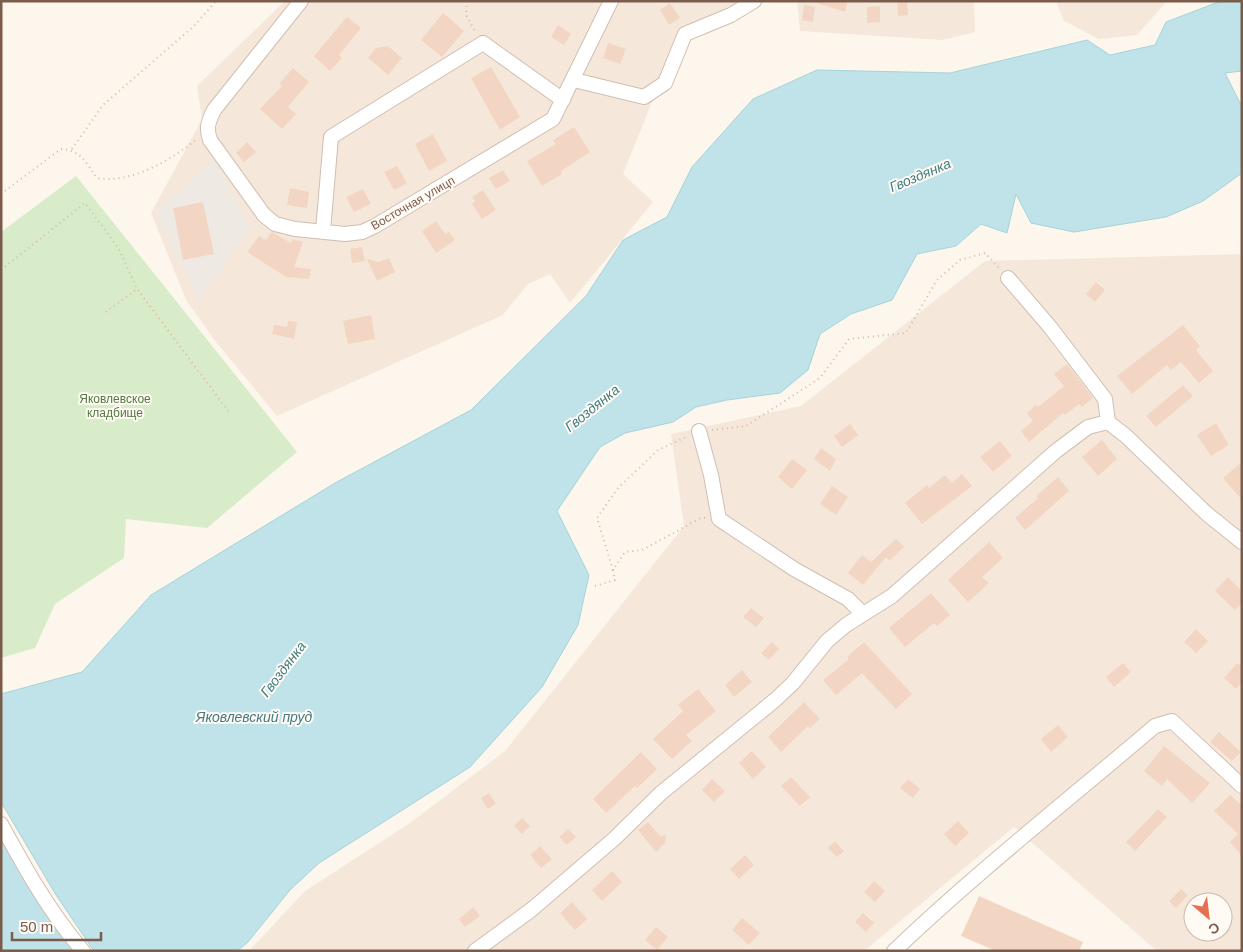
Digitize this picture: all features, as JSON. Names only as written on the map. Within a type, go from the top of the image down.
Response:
[{"type":"street","points":[[207,131],[208,122],[214,110],[301,1]]},
{"type":"street","name":"Восточная улицп","points":[[207,131],[210,140],[264,215],[275,224],[323,232],[345,234],[362,232],[553,120],[611,1]]},
{"type":"street","points":[[574,80],[644,97],[665,83],[685,34],[731,16],[754,1]]},
{"type":"street","points":[[323,232],[331,137],[483,43],[563,100]]},
{"type":"street","points":[[1008,278],[1050,327],[1105,399],[1108,422],[1126,436],[1207,514],[1242,542]]},
{"type":"street","points":[[475,951],[531,910],[614,839],[661,793],[781,694],[793,683],[827,642],[846,625],[892,596],[1056,451],[1088,427],[1108,422]]},
{"type":"street","points":[[699,431],[711,474],[719,519],[794,569],[848,599],[863,614]]},
{"type":"street","points":[[894,951],[928,918],[1154,726],[1172,721],[1242,786]]},
{"type":"street","points":[[1,824],[27,872],[71,937],[83,951]]},
{"type":"path","points":[[72,150],[103,105],[194,26],[216,1]]},
{"type":"path","points":[[467,1],[466,15],[483,43]]},
{"type":"path","points":[[1,194],[61,149],[72,150],[81,155],[97,178],[110,180],[125,178],[176,156],[207,131]]},
{"type":"path","points":[[1,270],[85,203],[119,249],[137,289],[229,412]]},
{"type":"path","points":[[595,586],[615,580],[597,518],[618,488],[658,450],[699,431],[746,426],[820,378],[849,339],[906,333],[937,280],[960,260],[985,253],[1008,278]]},
{"type":"path","points":[[106,312],[137,289]]},
{"type":"path","points":[[613,570],[625,552],[642,550],[701,518],[719,519]]},
{"type":"shaded area","points":[[285,1],[741,1],[680,32],[623,174],[653,202],[570,303],[550,274],[528,284],[503,315],[277,416],[216,342],[186,300],[151,213],[202,119],[197,86]]},
{"type":"shaded area","points":[[797,1],[974,1],[975,32],[942,40],[800,31]]},
{"type":"shaded area","points":[[1056,1],[1167,1],[1137,35],[1099,39],[1064,21]]},
{"type":"shaded area","points":[[214,159],[249,227],[199,300],[155,212]]},
{"type":"shaded area","points":[[1242,254],[1242,951],[1157,951],[1014,827],[864,951],[249,951],[305,891],[410,823],[505,751],[684,526],[671,434],[801,406],[985,261]]},
{"type":"green space","name":"Яковлевское кладбище","points":[[76,176],[297,452],[207,528],[126,519],[124,558],[55,604],[35,648],[1,658],[1,232]]},
{"type":"water","name":"Яковлевский пруд","points":[[1221,1],[1242,1],[1242,71],[1225,73],[1242,107],[1242,173],[1203,201],[1166,217],[1074,232],[1031,223],[1016,194],[1007,233],[981,224],[956,246],[917,254],[892,300],[851,314],[820,334],[808,370],[780,393],[727,400],[696,407],[673,422],[625,433],[600,447],[557,511],[589,575],[578,625],[542,687],[470,767],[319,863],[290,890],[248,942],[237,951],[94,951],[56,895],[1,802],[1,694],[82,672],[151,595],[335,483],[471,410],[586,296],[623,240],[667,217],[692,167],[753,99],[817,70],[950,73],[1087,40],[1110,55],[1155,45],[1166,22]]},
{"type":"water","points":[[1,840],[48,915],[75,951],[1,951]]},
{"type":"building","points":[[817,1],[848,1],[845,12],[817,3]]},
{"type":"building","points":[[897,1],[907,1],[908,15],[898,16]]},
{"type":"building","points":[[670,3],[680,18],[669,25],[660,10]]},
{"type":"building","points":[[804,5],[815,7],[813,22],[802,20]]},
{"type":"building","points":[[880,6],[880,22],[867,23],[867,7]]},
{"type":"building","points":[[443,13],[464,31],[442,57],[421,40]]},
{"type":"building","points":[[347,17],[361,28],[339,55],[342,58],[330,71],[314,56]]},
{"type":"building","points":[[558,25],[571,34],[564,45],[551,37]]},
{"type":"building","points":[[608,43],[626,49],[620,64],[603,58]]},
{"type":"building","points":[[388,46],[402,58],[388,75],[368,58],[376,48]]},
{"type":"building","points":[[491,67],[520,117],[500,130],[471,78]]},
{"type":"building","points":[[293,68],[309,82],[288,107],[296,114],[282,129],[260,109],[282,86],[279,84]]},
{"type":"building","points":[[574,127],[590,152],[561,171],[562,174],[542,186],[527,161],[556,144],[553,140]]},
{"type":"building","points":[[433,134],[447,161],[429,171],[415,144]]},
{"type":"building","points":[[247,142],[256,152],[244,162],[236,153]]},
{"type":"building","points":[[397,166],[407,183],[394,190],[384,172]]},
{"type":"building","points":[[503,170],[510,181],[496,189],[489,178]]},
{"type":"building","points":[[290,188],[309,192],[307,208],[287,205]]},
{"type":"building","points":[[363,189],[371,204],[354,212],[346,197]]},
{"type":"building","points":[[483,190],[496,210],[482,219],[472,204],[475,201],[472,197]]},
{"type":"building","points":[[203,202],[214,254],[183,260],[173,208]]},
{"type":"building","points":[[436,221],[445,234],[449,232],[455,240],[436,253],[422,231]]},
{"type":"building","points":[[272,232],[291,243],[292,239],[303,242],[294,267],[311,269],[309,279],[286,277],[247,252],[259,236],[266,240]]},
{"type":"building","points":[[362,247],[365,261],[352,263],[350,249]]},
{"type":"building","points":[[389,258],[395,272],[377,281],[367,259],[379,262]]},
{"type":"building","points":[[1096,282],[1105,290],[1095,302],[1086,294]]},
{"type":"building","points":[[371,315],[375,339],[348,344],[343,321]]},
{"type":"building","points":[[288,321],[297,322],[294,339],[272,334],[274,325],[287,327]]},
{"type":"building","points":[[1183,325],[1200,346],[1196,350],[1213,371],[1199,383],[1181,362],[1171,370],[1167,365],[1132,394],[1117,376]]},
{"type":"building","points":[[1067,364],[1093,398],[1082,407],[1079,404],[1065,415],[1063,413],[1029,442],[1021,431],[1033,421],[1027,413],[1036,405],[1038,407],[1064,386],[1054,374]]},
{"type":"building","points":[[1183,385],[1193,396],[1156,427],[1146,416]]},
{"type":"building","points":[[1216,423],[1229,445],[1211,456],[1197,435]]},
{"type":"building","points":[[850,424],[858,435],[842,447],[834,436]]},
{"type":"building","points":[[1102,440],[1117,459],[1098,476],[1082,457]]},
{"type":"building","points":[[1000,441],[1012,456],[993,472],[980,457]]},
{"type":"building","points":[[821,448],[836,459],[830,471],[814,459]]},
{"type":"building","points":[[792,459],[807,470],[792,489],[778,477]]},
{"type":"building","points":[[1242,462],[1242,500],[1223,478]]},
{"type":"building","points":[[962,474],[972,486],[922,524],[905,503],[927,485],[929,488],[945,475],[952,483]]},
{"type":"building","points":[[1058,477],[1069,491],[1025,530],[1015,518]]},
{"type":"building","points":[[832,486],[848,497],[836,515],[820,504]]},
{"type":"building","points":[[896,539],[904,547],[889,561],[886,557],[863,585],[848,573],[862,555],[871,562]]},
{"type":"building","points":[[989,542],[1003,558],[982,577],[989,583],[968,602],[948,580]]},
{"type":"building","points":[[1228,577],[1242,591],[1242,603],[1235,610],[1215,591]]},
{"type":"building","points":[[931,593],[950,615],[937,626],[934,623],[905,647],[889,628]]},
{"type":"building","points":[[751,608],[764,618],[756,627],[743,617]]},
{"type":"building","points":[[1196,629],[1208,641],[1196,653],[1184,642]]},
{"type":"building","points":[[772,642],[779,649],[769,660],[761,653]]},
{"type":"building","points":[[864,642],[912,694],[896,709],[862,673],[836,695],[823,680],[849,659],[847,657]]},
{"type":"building","points":[[1123,663],[1131,672],[1114,687],[1106,677]]},
{"type":"building","points":[[1237,663],[1242,667],[1242,682],[1236,689],[1224,678]]},
{"type":"building","points":[[742,670],[752,682],[734,697],[725,685]]},
{"type":"building","points":[[698,689],[716,711],[686,735],[692,741],[672,759],[653,739],[683,711],[678,705]]},
{"type":"building","points":[[804,702],[820,719],[810,728],[808,726],[781,752],[768,737]]},
{"type":"building","points":[[1058,725],[1068,737],[1051,752],[1041,739]]},
{"type":"building","points":[[1219,732],[1241,752],[1232,761],[1210,742]]},
{"type":"building","points":[[1164,746],[1210,783],[1192,803],[1167,779],[1162,786],[1144,771]]},
{"type":"building","points":[[752,751],[766,767],[753,779],[739,763]]},
{"type":"building","points":[[641,752],[657,769],[606,813],[593,799]]},
{"type":"building","points":[[791,777],[810,797],[800,806],[781,786]]},
{"type":"building","points":[[712,779],[725,791],[714,802],[702,790]]},
{"type":"building","points":[[908,779],[920,789],[913,798],[900,788]]},
{"type":"building","points":[[489,793],[496,804],[488,809],[481,798]]},
{"type":"building","points":[[1230,795],[1242,806],[1242,856],[1230,842],[1238,834],[1214,811]]},
{"type":"building","points":[[1158,809],[1167,817],[1135,851],[1126,842]]},
{"type":"building","points":[[522,818],[530,826],[522,834],[514,826]]},
{"type":"building","points":[[958,821],[969,833],[955,846],[944,834]]},
{"type":"building","points":[[648,822],[660,836],[666,835],[665,843],[656,852],[638,830]]},
{"type":"building","points":[[568,829],[576,837],[567,845],[559,837]]},
{"type":"building","points":[[835,841],[844,851],[837,857],[828,848]]},
{"type":"building","points":[[540,846],[552,859],[541,868],[530,855]]},
{"type":"building","points":[[745,855],[754,865],[739,879],[730,869]]},
{"type":"building","points":[[612,871],[622,882],[602,901],[592,890]]},
{"type":"building","points":[[874,881],[885,891],[875,902],[864,892]]},
{"type":"building","points":[[1181,889],[1184,892],[1183,900],[1176,908],[1169,901]]},
{"type":"building","points":[[979,896],[1083,942],[1079,951],[996,951],[961,936]]},
{"type":"building","points":[[572,902],[587,919],[575,930],[560,913]]},
{"type":"building","points":[[473,907],[480,916],[465,927],[459,919]]},
{"type":"building","points":[[863,913],[874,923],[866,932],[855,922]]},
{"type":"building","points":[[742,918],[760,933],[749,945],[732,930]]},
{"type":"building","points":[[656,927],[668,937],[657,950],[645,940]]},
{"type":"water label","name":"Гвоздянка","points":[[920,175]]},
{"type":"water label","name":"Гвоздянка","points":[[592,408]]},
{"type":"water label","name":"Гвоздянка","points":[[283,669]]}]
